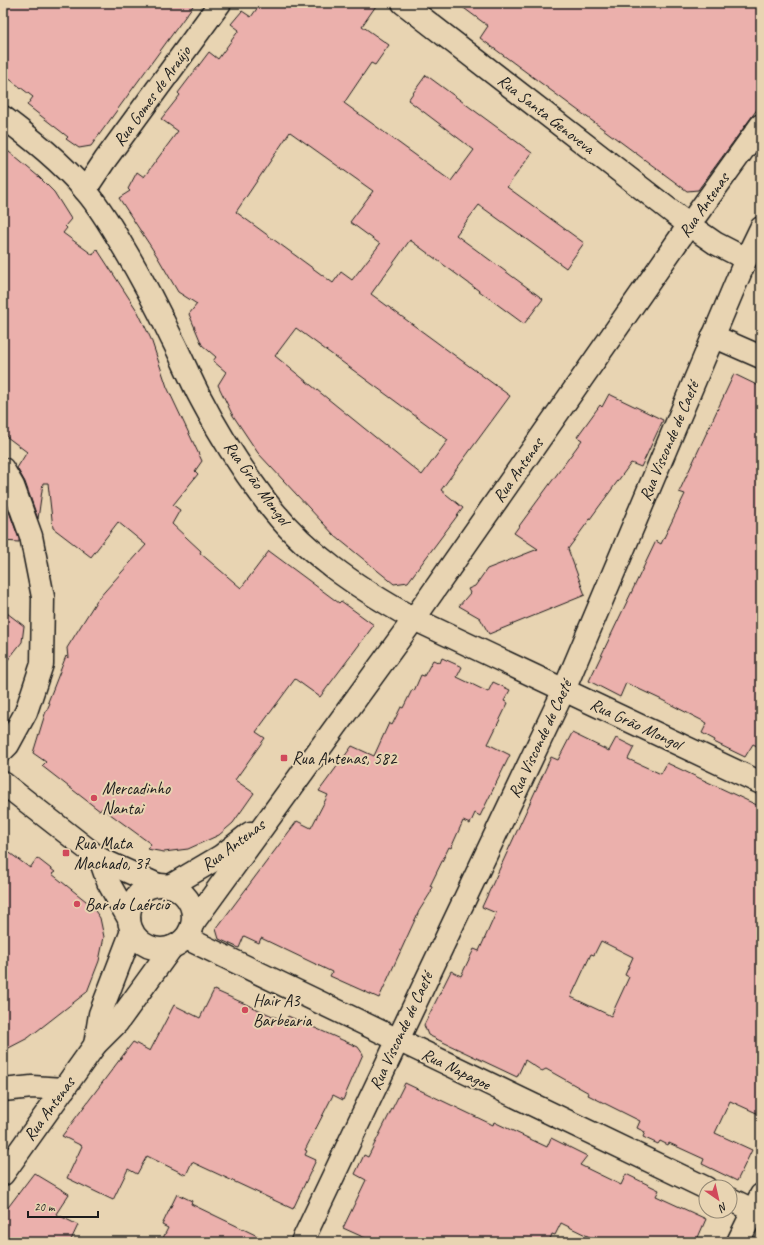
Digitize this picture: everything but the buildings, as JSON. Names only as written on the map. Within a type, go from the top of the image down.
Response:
[{"type":"street","name":"Rua Gomes de Araújo","points":[[85,190],[105,160],[220,3]]},
{"type":"street","name":"Rua Santa Genoveva","points":[[403,3],[689,225],[715,243],[746,259]]},
{"type":"street","name":"Rua Grão Mongol","points":[[3,117],[56,160],[85,190],[112,229],[135,268],[201,399],[231,450],[265,501],[300,540],[341,574],[381,601],[414,619],[761,783]]},
{"type":"street","name":"Rua Antenas","points":[[3,1174],[95,1045],[117,1023],[274,814],[414,619],[689,225],[761,125]]},
{"type":"street","name":"Rua Visconde de Caeté","points":[[302,1242],[564,690],[713,336],[761,228]]},
{"type":"street","points":[[713,336],[761,357]]},
{"type":"street","points":[[3,469],[12,486],[31,536],[43,597],[42,664],[26,712],[8,745],[3,750]]},
{"type":"street","points":[[3,783],[100,859],[164,886],[179,890],[187,899],[193,910],[183,936],[152,948],[141,942],[108,882],[100,859]]},
{"type":"street","name":"Rua Antenas","points":[[164,886],[221,856],[274,814]]},
{"type":"street","points":[[131,925],[130,908],[135,898],[146,889],[164,886]]},
{"type":"street","name":"Rua Antenas","points":[[95,1045],[100,1014],[131,925]]},
{"type":"street","name":"Rua Napagoe","points":[[183,936],[698,1184]]},
{"type":"street","points":[[3,1090],[32,1087],[64,1089]]},
{"type":"street","points":[[738,1201],[758,1206],[738,1242]]},
{"type":"place","name":"Rua Antenas, 582","points":[[284,758]]},
{"type":"place","name":"Mercadinho Nantai","points":[[94,798]]},
{"type":"place","name":"Rua Mata Machado, 37","points":[[66,853]]},
{"type":"place","name":"Bar do Laércio","points":[[77,904]]},
{"type":"place","name":"Hair A3 Barbearia","points":[[245,1010]]}]
